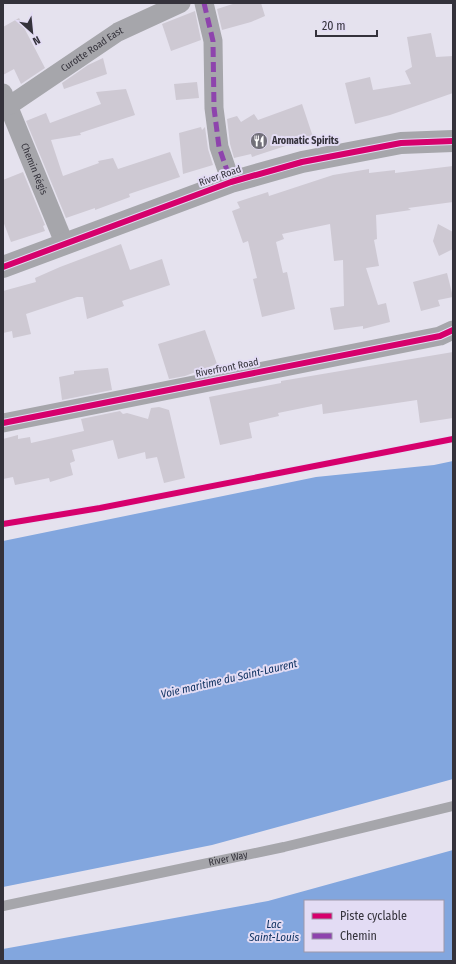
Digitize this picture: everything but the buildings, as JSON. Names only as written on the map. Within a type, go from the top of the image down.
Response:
[{"type":"street","name":"Curotte Road East","points":[[6,99],[118,32],[181,3]]},
{"type":"street","points":[[204,3],[213,41],[214,108],[219,147],[231,182]]},
{"type":"street","name":"Chemin Régis","points":[[6,99],[66,245]]},
{"type":"street","name":"River Road","points":[[3,268],[231,182],[302,162],[401,143],[453,142]]},
{"type":"street","name":"Riverfront Road","points":[[3,423],[440,336],[453,330]]},
{"type":"lane","name":"River Way","points":[[3,906],[284,847],[453,806]]},
{"type":"water","name":"Voie maritime du Saint-Laurent","points":[[453,461],[453,779],[212,845],[3,887],[3,541],[316,477],[434,465]]},
{"type":"water","name":"Lac Saint-Louis","points":[[453,850],[453,961],[3,961],[3,949],[268,901]]},
{"type":"marked path","points":[[204,3],[213,41],[214,108],[219,147],[231,182]]},
{"type":"cycle path","points":[[3,267],[231,182],[302,162],[401,143],[453,141]]},
{"type":"cycle path","points":[[3,423],[440,336],[453,330]]},
{"type":"cycle path","points":[[3,524],[100,508],[453,439]]},
{"type":"place","name":"Aromatic Spirits","points":[[259,141]]}]
